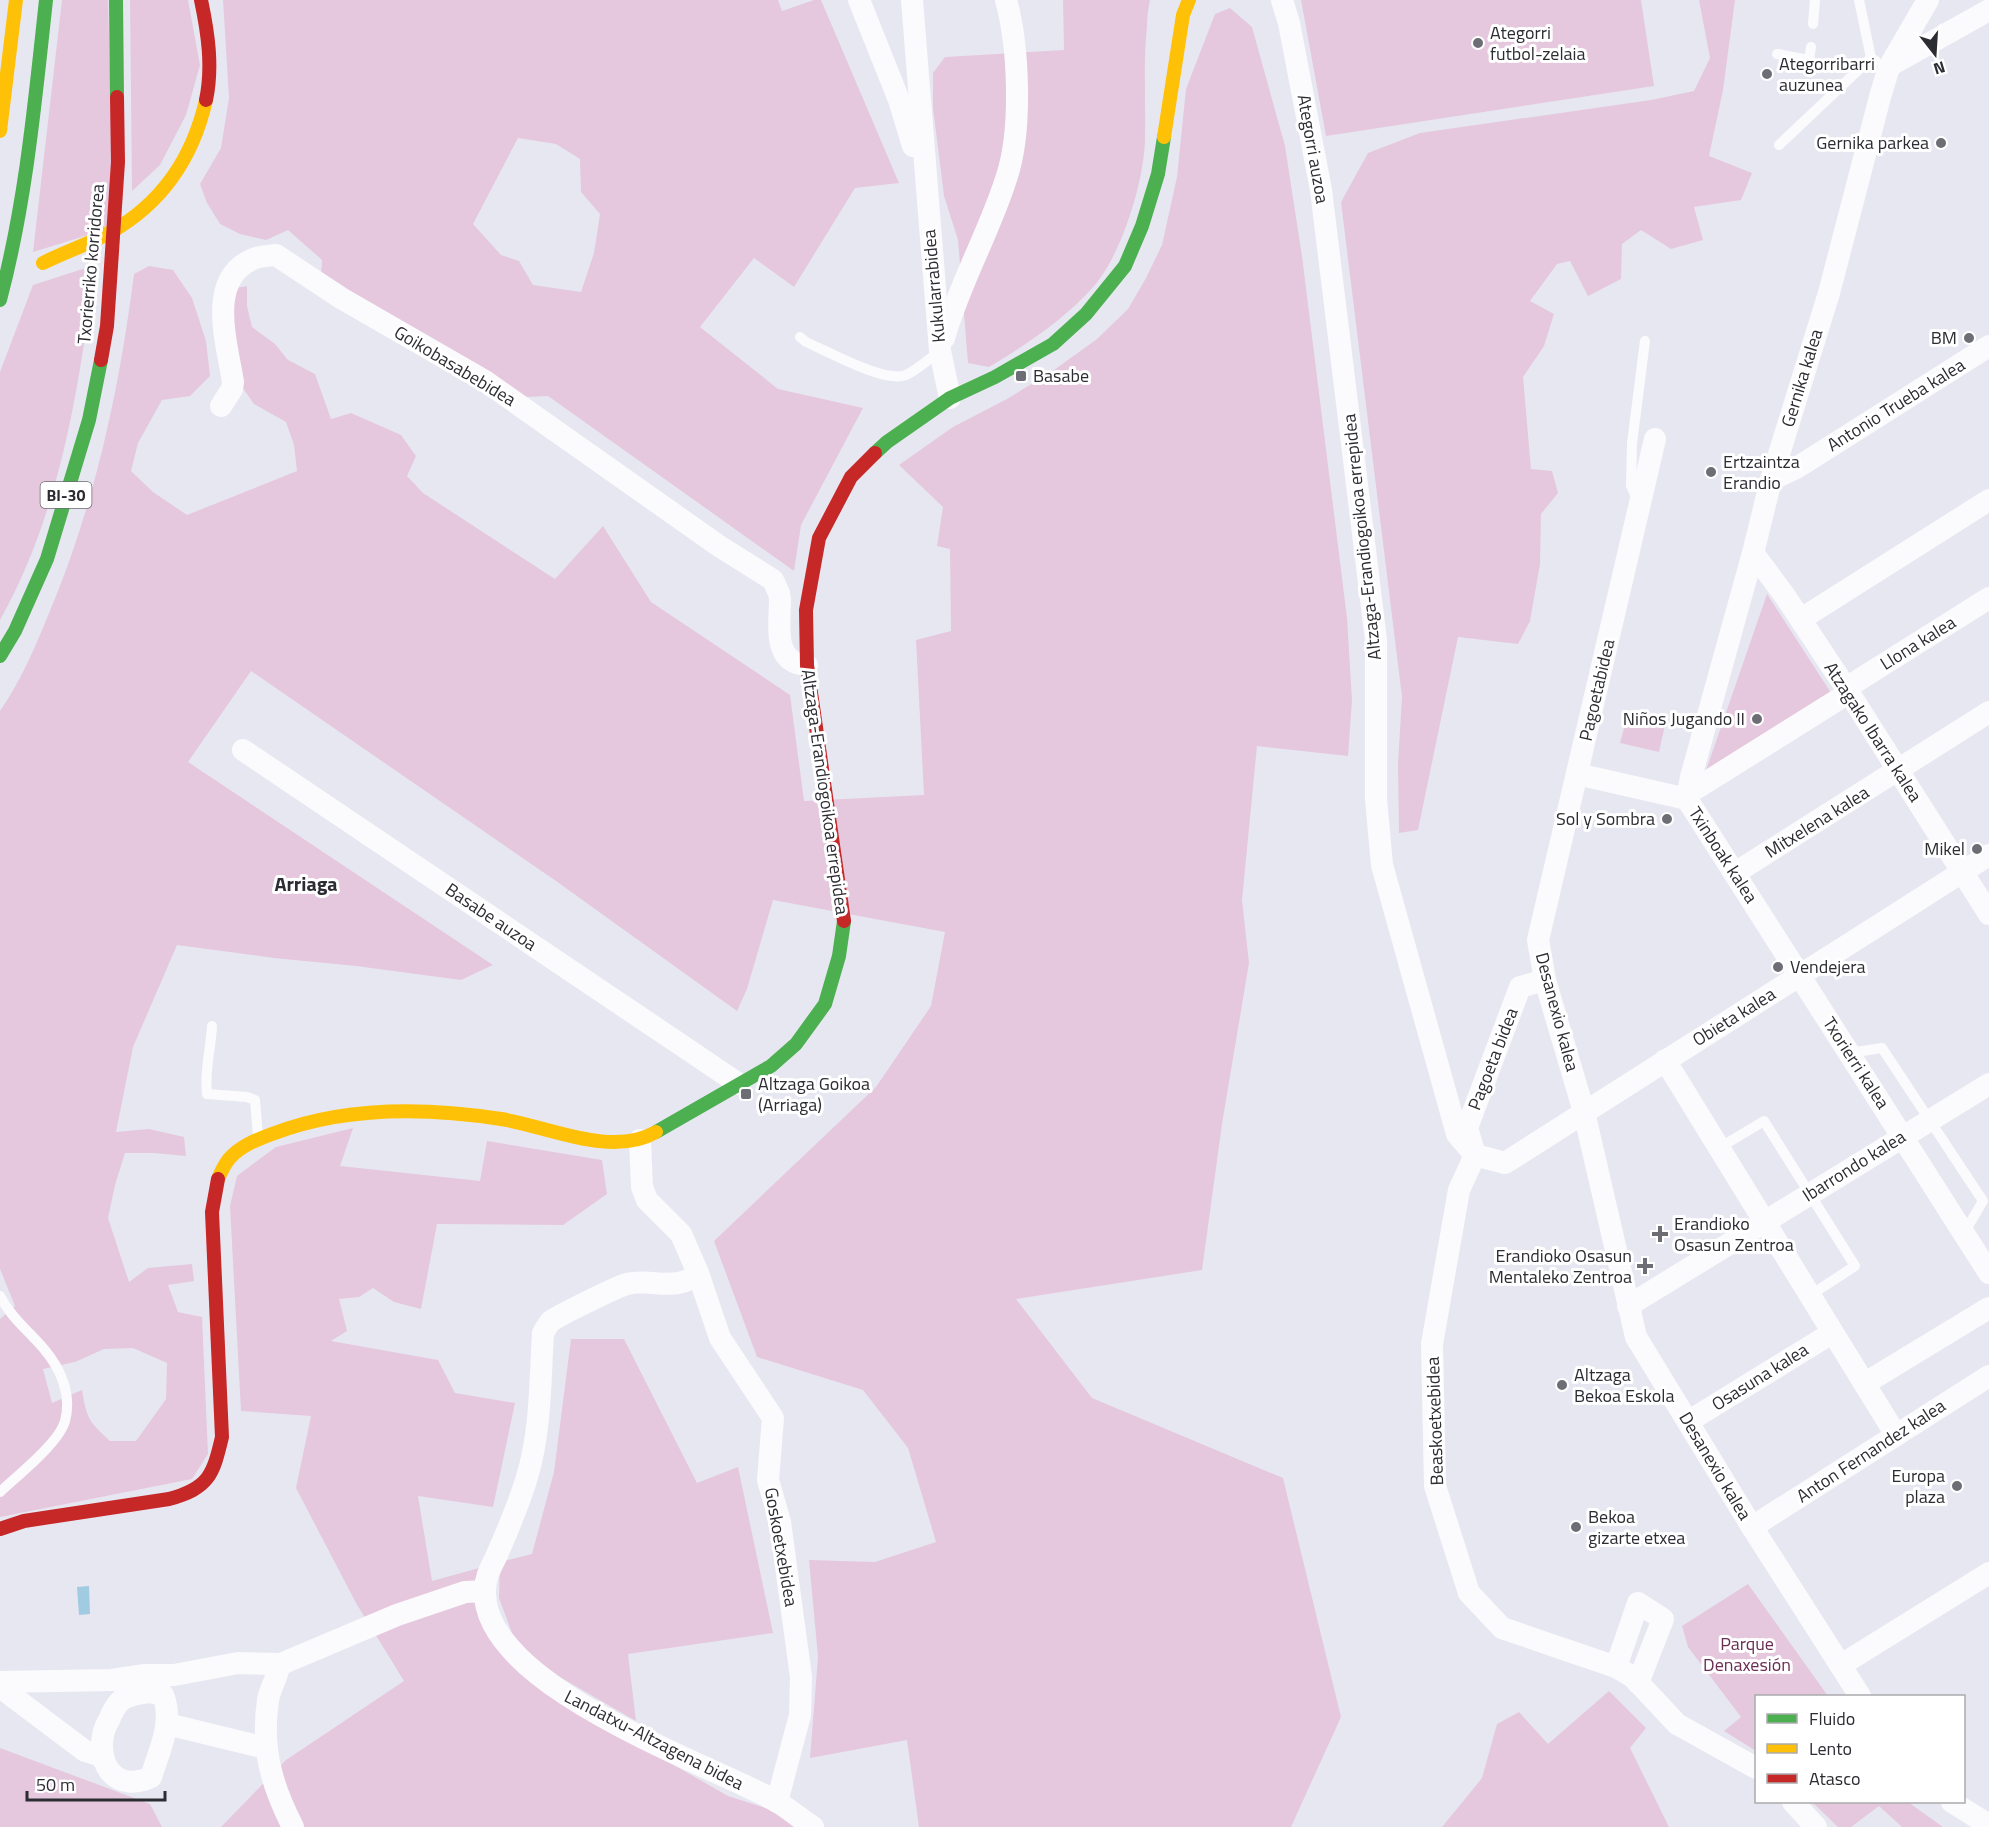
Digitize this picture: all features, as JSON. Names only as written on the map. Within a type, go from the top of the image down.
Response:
[{"type":"main road","points":[[0,131],[16,0]]},
{"type":"main road","points":[[0,300],[26,177],[46,0]]},
{"type":"main road","name":"Txorierriko korridorea","points":[[0,656],[15,631],[47,559],[89,420],[107,326],[118,162],[116,0]]},
{"type":"main road","points":[[43,263],[97,239],[130,220],[164,191],[181,169],[200,129],[210,71],[208,28],[201,0]]},
{"type":"main road","name":"Altzaga-Erandiogoikoa errepidea","points":[[0,1529],[50,1516],[169,1500],[190,1493],[207,1480],[216,1462],[222,1437],[213,1194],[216,1179],[226,1161],[239,1148],[322,1117],[378,1110],[474,1115],[601,1140],[622,1143],[640,1140],[771,1066],[796,1044],[825,1004],[840,956],[844,918],[807,665],[806,610],[819,538],[852,477],[887,442],[950,398],[995,377],[1053,344],[1086,314],[1125,266],[1142,226],[1158,174],[1183,15],[1189,0]]},
{"type":"street","points":[[859,0],[899,100],[926,188]]},
{"type":"street","name":"Kukularrabidea","points":[[912,0],[940,351]]},
{"type":"street","name":"Kukularrabidea","points":[[940,351],[951,311],[1006,178],[1015,148],[1017,102],[1011,20],[1006,0]]},
{"type":"street","name":"Ategorri auzoa","points":[[1282,0],[1311,129],[1335,299]]},
{"type":"street","name":"Gernika kalea","points":[[1692,793],[1691,777],[1771,480],[1829,293],[1880,97],[1880,63],[1928,0]]},
{"type":"street","points":[[1880,63],[1989,10]]},
{"type":"street","name":"Goikobasabebidea","points":[[221,406],[232,389],[233,382],[223,311],[227,282],[235,271],[254,258],[276,255],[341,298],[485,381],[718,546],[772,580],[779,593],[782,650],[790,661],[807,665]]},
{"type":"street","name":"Altzaga-Erandiogoikoa errepidea","points":[[1335,299],[1376,640],[1376,799],[1382,864],[1457,1134],[1475,1155]]},
{"type":"street","name":"Antonio Trueba kalea","points":[[1771,480],[1798,467],[1989,345]]},
{"type":"street","points":[[940,351],[950,398]]},
{"type":"street","name":"Pagoetabidea","points":[[1538,940],[1654,439]]},
{"type":"street","points":[[1801,620],[1989,500]]},
{"type":"street","name":"Atzagako Ibarra kalea","points":[[1753,553],[1801,620],[1842,694],[1898,771],[1989,914]]},
{"type":"street","name":"Llona kalea","points":[[1692,793],[1989,598]]},
{"type":"street","name":"Mitxelena kalea","points":[[1735,873],[1989,712]]},
{"type":"street","name":"Basabe auzoa","points":[[243,750],[739,1084]]},
{"type":"street","name":"Txinboak kalea","points":[[1577,774],[1692,793],[1735,873],[1799,975]]},
{"type":"street","name":"Obieta kalea","points":[[1475,1155],[1505,1163],[1989,855]]},
{"type":"street","name":"Desanexio kalea","points":[[1538,940],[1545,980],[1584,1112],[1636,1337],[1752,1527],[1859,1695]]},
{"type":"street","name":"Txorierri kalea","points":[[1799,975],[1904,1136],[1989,1273]]},
{"type":"street","name":"Pagoeta bidea","points":[[1475,1155],[1467,1128],[1520,987],[1545,980]]},
{"type":"street","points":[[1665,1060],[1896,1435]]},
{"type":"street","name":"Ibarrondo kalea","points":[[1628,1306],[1989,1084]]},
{"type":"street","name":"Goskoetxebidea","points":[[640,1140],[642,1187],[647,1200],[681,1234],[698,1273],[720,1338],[773,1418],[768,1480],[782,1531],[801,1677],[800,1715],[777,1802]]},
{"type":"street","name":"Beaskoetxebidea","points":[[1475,1155],[1459,1190],[1432,1344],[1435,1486],[1469,1593],[1502,1628],[1616,1667],[1638,1683],[1677,1724],[1755,1767]]},
{"type":"street","points":[[281,1664],[397,1615],[465,1592],[484,1591],[488,1572],[527,1479],[533,1455],[543,1333],[551,1322],[625,1284],[640,1282],[676,1285],[690,1280],[698,1273]]},
{"type":"street","points":[[1872,1379],[1989,1308]]},
{"type":"street","name":"Osasuna kalea","points":[[1689,1421],[1832,1333]]},
{"type":"street","name":"Anton Fernandez kalea","points":[[1752,1527],[1989,1376]]},
{"type":"street","points":[[1841,1665],[1989,1573]]},
{"type":"street","name":"Landatxu-Altzagena bidea","points":[[484,1591],[490,1614],[507,1645],[526,1667],[553,1688],[636,1735],[777,1802]]},
{"type":"street","points":[[1616,1667],[1638,1603],[1663,1619],[1638,1683]]},
{"type":"street","points":[[169,1685],[167,1724],[151,1777],[142,1782],[128,1782],[117,1779],[108,1771],[102,1756],[103,1734],[120,1700],[133,1694],[150,1692],[169,1685],[238,1663],[279,1664],[279,1671],[270,1691],[266,1748],[270,1770],[283,1808],[293,1827]]},
{"type":"street","points":[[0,1682],[101,1680],[145,1674],[169,1685]]},
{"type":"street","points":[[0,1687],[85,1751],[102,1756]]},
{"type":"street","points":[[167,1724],[266,1748]]},
{"type":"street","points":[[777,1802],[813,1827]]},
{"type":"street","points":[[1794,1803],[1816,1827]]},
{"type":"street","points":[[1954,1803],[1989,1825]]},
{"type":"lane","points":[[1813,24],[1815,0]]},
{"type":"lane","points":[[1779,145],[1880,63],[1859,0]]},
{"type":"lane","points":[[1777,54],[1809,60],[1811,47]]},
{"type":"lane","points":[[800,337],[806,342],[892,378],[905,376],[940,351]]},
{"type":"lane","points":[[1640,505],[1631,486],[1632,443],[1645,341]]},
{"type":"lane","points":[[212,1026],[212,1048],[205,1082],[207,1094],[247,1097],[255,1100],[259,1139]]},
{"type":"lane","points":[[1849,1053],[1881,1047],[1983,1201],[1964,1233]]},
{"type":"lane","points":[[1719,1148],[1764,1121],[1855,1266],[1809,1296]]},
{"type":"lane","points":[[0,1296],[8,1312],[34,1336],[55,1361],[64,1383],[66,1407],[64,1423],[47,1448],[0,1492]]},
{"type":"green space","points":[[62,0],[108,0],[114,227],[33,252]]},
{"type":"green space","points":[[130,0],[188,0],[200,65],[186,115],[160,165],[132,191]]},
{"type":"green space","points":[[223,0],[778,0],[782,11],[814,0],[821,0],[899,183],[855,188],[794,287],[754,258],[700,327],[778,389],[863,408],[801,525],[794,571],[548,396],[526,397],[321,276],[322,260],[288,230],[266,240],[240,234],[220,224],[207,203],[200,184],[221,148],[229,98]],"holes":[[[518,138],[556,144],[580,159],[581,192],[600,214],[594,253],[581,292],[533,285],[519,261],[501,255],[473,224]]]},
{"type":"green space","points":[[1063,0],[1150,0],[1145,55],[1144,154],[1136,194],[1114,255],[1094,286],[1044,331],[989,367],[968,363],[958,240],[944,196],[933,108],[933,73],[945,57],[1064,50]]},
{"type":"green space","name":"Ategorri futbol-zelaia","points":[[1301,0],[1641,0],[1654,86],[1326,136]]},
{"type":"green space","points":[[1699,0],[1735,0],[1723,90],[1709,156],[1752,173],[1741,200],[1694,207],[1703,240],[1671,249],[1641,230],[1622,244],[1621,279],[1588,296],[1570,261],[1557,264],[1530,301],[1554,314],[1544,346],[1523,377],[1531,469],[1552,471],[1558,493],[1541,514],[1540,564],[1530,621],[1518,644],[1458,637],[1418,830],[1399,833],[1398,764],[1402,697],[1341,202],[1368,153],[1420,133],[1651,100],[1694,91],[1710,58]]},
{"type":"green space","points":[[1230,8],[1252,27],[1285,146],[1302,256],[1347,618],[1352,700],[1348,756],[1257,746],[1242,900],[1249,963],[1222,1124],[1202,1270],[1016,1299],[1092,1398],[1283,1478],[1341,1717],[1291,1827],[919,1827],[907,1740],[810,1758],[818,1657],[809,1560],[875,1562],[936,1542],[908,1448],[863,1390],[757,1357],[714,1241],[876,1087],[931,1006],[945,932],[773,900],[747,989],[737,1011],[556,881],[251,671],[188,762],[493,965],[461,980],[177,945],[133,1047],[116,1132],[149,1129],[184,1137],[186,1156],[125,1153],[108,1218],[129,1282],[148,1268],[192,1264],[194,1281],[168,1285],[178,1312],[202,1317],[208,1454],[192,1479],[0,1517],[0,1319],[15,1306],[0,1269],[0,711],[37,642],[64,576],[91,492],[103,449],[121,362],[134,274],[149,266],[173,270],[192,298],[206,341],[210,376],[190,396],[162,400],[138,443],[131,471],[153,492],[187,515],[297,471],[294,445],[286,422],[254,404],[240,384],[231,289],[247,286],[247,306],[252,327],[275,344],[288,360],[315,374],[331,419],[351,413],[401,435],[416,456],[407,476],[423,493],[555,579],[603,526],[651,602],[790,695],[804,801],[924,795],[916,640],[951,631],[950,549],[937,546],[943,507],[899,465],[953,427],[1007,399],[1054,370],[1097,339],[1128,309],[1162,245],[1177,177],[1186,89],[1215,14]],"holes":[[[133,1348],[167,1363],[166,1399],[136,1441],[110,1441],[97,1429],[90,1419],[82,1390],[52,1403],[43,1369],[75,1362],[104,1349]]]},
{"type":"green space","points":[[95,265],[74,402],[53,492],[21,578],[0,620],[0,372],[33,285]]},
{"type":"green space","points":[[1767,594],[1835,699],[1702,782]]},
{"type":"green space","points":[[1627,717],[1665,725],[1659,752],[1620,743]]},
{"type":"green space","points":[[353,1128],[340,1166],[480,1181],[487,1141],[602,1160],[607,1194],[563,1225],[437,1224],[421,1309],[394,1302],[373,1288],[359,1297],[339,1299],[347,1331],[331,1341],[438,1360],[455,1393],[515,1403],[493,1507],[418,1496],[432,1581],[479,1568],[475,1602],[485,1617],[586,1715],[728,1796],[784,1814],[800,1827],[221,1827],[286,1760],[404,1681],[356,1603],[296,1488],[311,1416],[241,1411],[230,1206],[237,1176],[276,1147]]},
{"type":"green space","points":[[571,1339],[624,1339],[697,1483],[738,1467],[773,1633],[628,1654],[636,1721],[539,1665],[512,1633],[499,1598],[500,1562],[532,1554],[554,1472]]},
{"type":"green space","name":"Parque Denaxesión","points":[[1748,1584],[1827,1695],[1755,1695],[1755,1750],[1724,1731],[1741,1717],[1688,1647],[1682,1626]]},
{"type":"green space","points":[[1609,1691],[1646,1728],[1630,1748],[1669,1827],[1442,1827],[1482,1778],[1497,1724],[1519,1712],[1548,1744]]},
{"type":"green space","points":[[0,1748],[150,1804],[162,1827],[0,1827]]},
{"type":"green space","points":[[1813,1803],[1909,1803],[1943,1827],[1902,1827],[1879,1806],[1851,1827],[1838,1827]]},
{"type":"water","points":[[89,1586],[90,1614],[79,1615],[77,1587]]},
{"type":"traffic: fast","points":[[0,300],[23,189],[46,0]]},
{"type":"traffic: fast","points":[[116,0],[117,97]]},
{"type":"traffic: fast","points":[[875,453],[950,398],[995,377],[1053,344],[1086,314],[1125,266],[1142,226],[1158,174],[1164,137]]},
{"type":"traffic: fast","points":[[0,656],[15,631],[47,559],[89,420],[101,360]]},
{"type":"traffic: fast","points":[[656,1132],[771,1066],[796,1044],[825,1004],[839,956],[844,921]]},
{"type":"traffic: slow","points":[[0,131],[16,0]]},
{"type":"traffic: slow","points":[[1164,137],[1183,15],[1189,0]]},
{"type":"traffic: slow","points":[[43,263],[111,232],[146,207],[160,193],[184,159],[193,141],[206,100]]},
{"type":"traffic: slow","points":[[218,1179],[233,1154],[254,1141],[299,1125],[356,1114],[414,1111],[472,1115],[501,1119],[599,1141],[619,1142],[638,1139],[656,1132]]},
{"type":"traffic: jam","points":[[201,0],[209,50],[206,100]]},
{"type":"traffic: jam","points":[[101,360],[107,326],[118,162],[117,97]]},
{"type":"traffic: jam","points":[[844,921],[807,665],[806,610],[819,538],[851,477],[875,453]]},
{"type":"traffic: jam","points":[[0,1529],[24,1521],[169,1499],[201,1485],[212,1470],[222,1437],[212,1212],[218,1179]]},
{"type":"place","name":"Ategorri futbol-zelaia","points":[[1478,43]]},
{"type":"place","name":"Ategorribarri auzunea","points":[[1767,74]]},
{"type":"place","name":"Gernika parkea","points":[[1941,143]]},
{"type":"place","name":"BM","points":[[1969,338]]},
{"type":"place","name":"Basabe","points":[[1021,376]]},
{"type":"place","name":"Ertzaintza Erandio","points":[[1711,472]]},
{"type":"place","name":"Niños Jugando II","points":[[1757,719]]},
{"type":"place","name":"Sol y Sombra","points":[[1667,819]]},
{"type":"place","name":"Mikel","points":[[1977,849]]},
{"type":"place","name":"Vendejera","points":[[1778,967]]},
{"type":"place","name":"Altzaga Goikoa (Arriaga)","points":[[746,1094]]},
{"type":"place","name":"Erandioko Osasun Zentroa","points":[[1660,1234]]},
{"type":"place","name":"Erandioko Osasun Mentaleko Zentroa","points":[[1645,1266]]},
{"type":"place","name":"Altzaga Bekoa Eskola","points":[[1562,1385]]},
{"type":"place","name":"Europa plaza","points":[[1957,1486]]},
{"type":"place","name":"Bekoa gizarte etxea","points":[[1576,1527]]},
{"type":"district","name":"Arriaga","points":[[306,884]]}]
